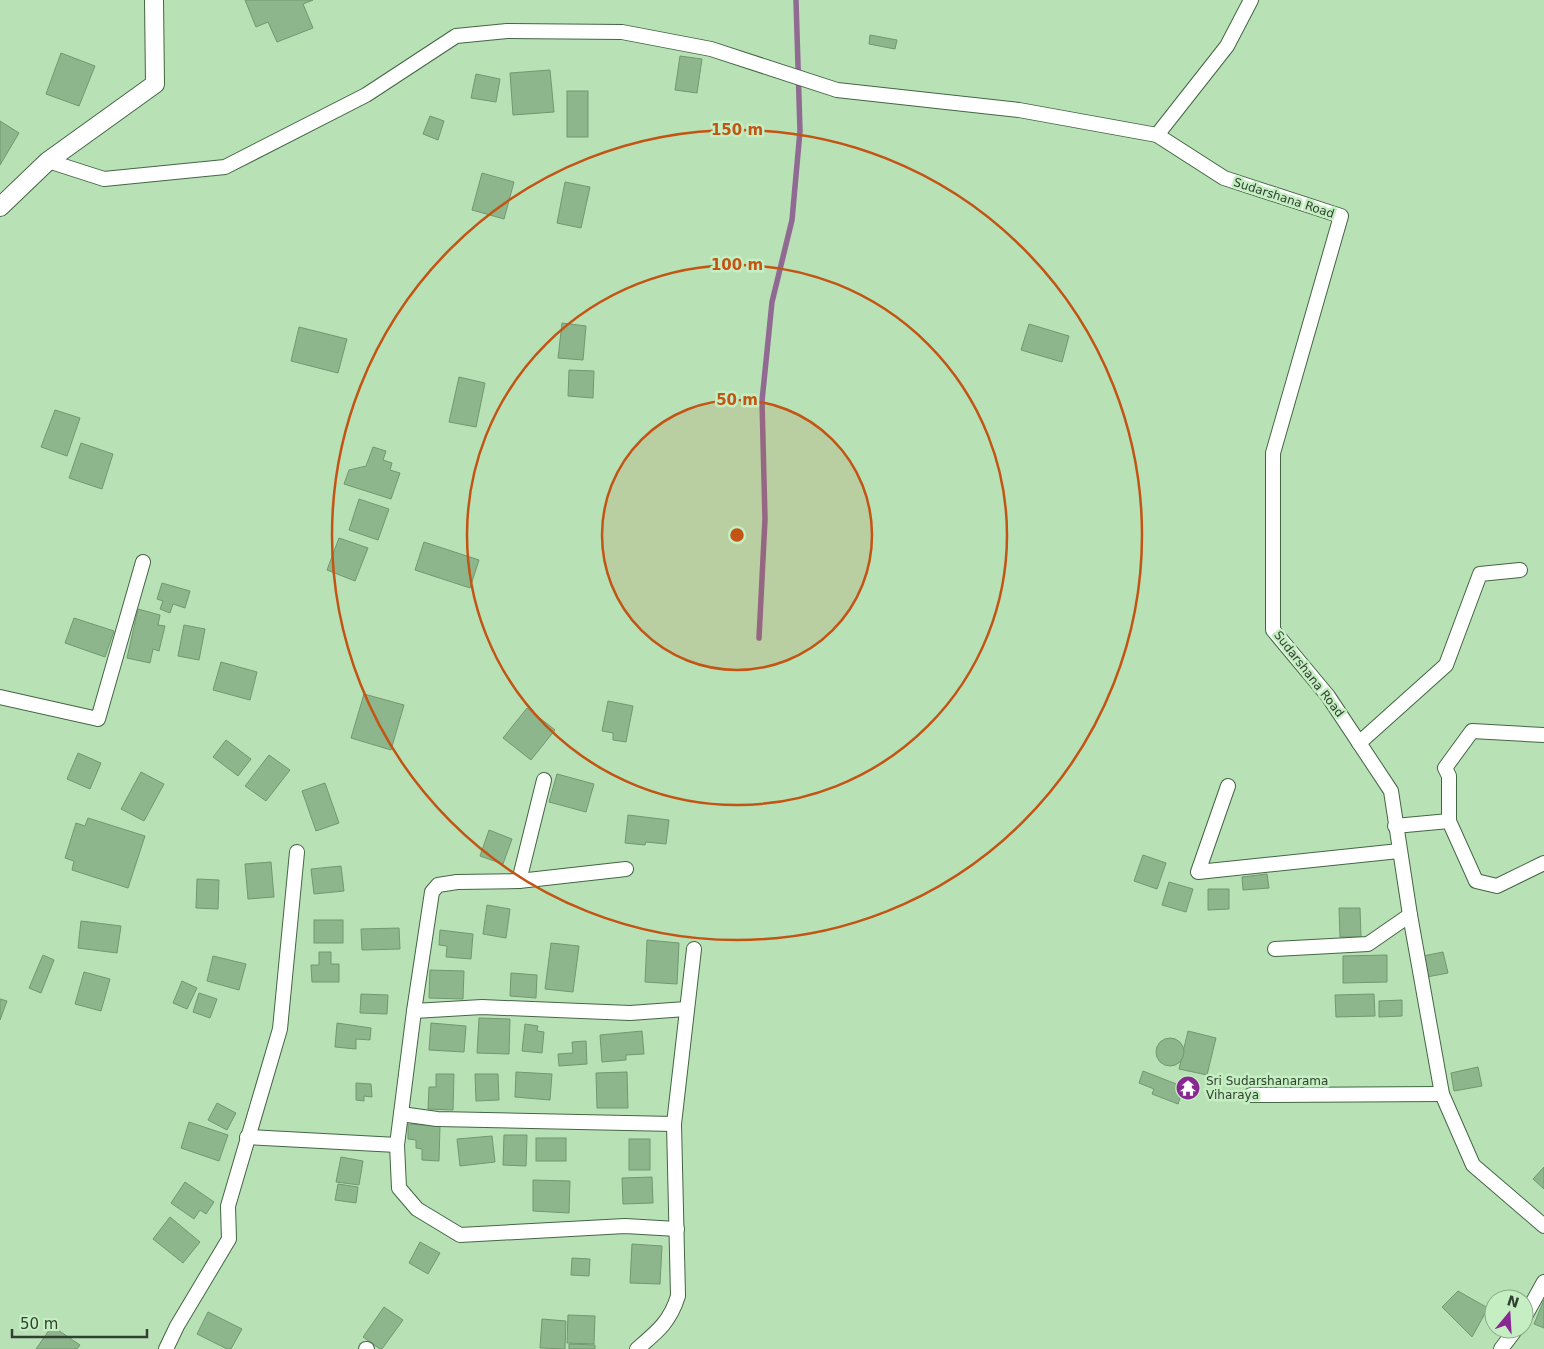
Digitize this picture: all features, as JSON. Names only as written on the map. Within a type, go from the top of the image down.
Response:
[{"type":"street","points":[[0,207],[48,162],[155,84],[154,0]]},
{"type":"street","points":[[48,162],[104,180],[225,167],[366,96],[456,36],[507,31],[622,32],[712,48],[837,90],[1020,110],[1158,135],[1227,46],[1251,0]]},
{"type":"street","name":"Sudarshana Road","points":[[1158,135],[1224,178],[1341,216],[1273,453],[1273,630],[1328,696],[1390,791],[1442,1094],[1473,1165],[1544,1226]]},
{"type":"street","points":[[0,697],[98,718],[143,562]]},
{"type":"street","points":[[1359,743],[1446,665],[1480,574],[1520,570]]},
{"type":"street","points":[[1544,735],[1472,731],[1445,768],[1449,776],[1449,821],[1476,881],[1497,886],[1544,863]]},
{"type":"street","points":[[519,881],[544,780]]},
{"type":"street","points":[[1228,786],[1198,872],[1399,851]]},
{"type":"street","points":[[1396,826],[1449,821]]},
{"type":"street","points":[[166,1349],[177,1326],[229,1239],[228,1206],[280,1029],[297,852]]},
{"type":"street","points":[[626,870],[519,881],[457,882],[438,885],[432,892],[401,1114],[398,1145],[399,1188],[417,1209],[460,1235],[625,1226],[677,1229]]},
{"type":"street","points":[[1275,949],[1368,944],[1410,915]]},
{"type":"street","points":[[637,1349],[662,1328],[674,1311],[678,1296],[674,1124],[694,949]]},
{"type":"street","points":[[414,1011],[482,1008],[630,1013],[686,1009]]},
{"type":"street","points":[[1251,1095],[1442,1094]]},
{"type":"street","points":[[401,1114],[437,1119],[674,1124]]},
{"type":"street","points":[[247,1137],[398,1145]]},
{"type":"street","points":[[1534,1300],[1544,1282]]},
{"type":"building","points":[[245,0],[313,0],[303,4],[313,28],[277,42],[268,22],[256,27]]},
{"type":"building","points":[[870,35],[897,40],[895,49],[869,44]]},
{"type":"building","points":[[61,53],[95,66],[79,106],[46,94]]},
{"type":"building","points":[[680,56],[702,59],[697,93],[675,90]]},
{"type":"building","points":[[550,70],[554,112],[513,115],[510,73]]},
{"type":"building","points":[[476,74],[500,79],[496,102],[471,98]]},
{"type":"building","points":[[567,91],[588,91],[588,137],[567,137]]},
{"type":"building","points":[[430,116],[444,121],[438,140],[423,134]]},
{"type":"building","points":[[0,121],[19,133],[0,165]]},
{"type":"building","points":[[482,173],[514,182],[504,219],[472,210]]},
{"type":"building","points":[[565,182],[590,187],[581,228],[557,223]]},
{"type":"building","points":[[562,323],[586,326],[583,360],[558,358]]},
{"type":"building","points":[[1029,324],[1069,336],[1062,362],[1021,350]]},
{"type":"building","points":[[299,327],[347,339],[338,373],[291,361]]},
{"type":"building","points":[[569,370],[594,371],[593,398],[568,396]]},
{"type":"building","points":[[459,377],[485,383],[476,427],[449,422]]},
{"type":"building","points":[[55,410],[80,418],[67,456],[41,447]]},
{"type":"building","points":[[81,443],[113,454],[102,489],[69,478]]},
{"type":"building","points":[[373,447],[386,451],[383,460],[392,463],[390,470],[400,473],[391,499],[344,484],[349,470],[366,466]]},
{"type":"building","points":[[359,499],[389,509],[378,540],[349,530]]},
{"type":"building","points":[[339,538],[368,548],[355,581],[327,570]]},
{"type":"building","points":[[424,542],[479,560],[470,588],[415,570]]},
{"type":"building","points":[[162,583],[190,591],[185,608],[173,604],[170,613],[160,609],[163,601],[157,599]]},
{"type":"building","points":[[138,609],[160,615],[158,625],[165,626],[159,651],[153,649],[150,663],[127,658]]},
{"type":"building","points":[[74,618],[114,631],[105,657],[65,643]]},
{"type":"building","points":[[184,625],[205,629],[199,660],[178,656]]},
{"type":"building","points":[[221,662],[257,672],[250,700],[213,690]]},
{"type":"building","points":[[364,694],[404,705],[391,750],[351,738]]},
{"type":"building","points":[[608,701],[633,706],[626,742],[613,740],[613,733],[602,731]]},
{"type":"building","points":[[527,708],[555,730],[531,760],[503,738]]},
{"type":"building","points":[[226,740],[251,759],[238,776],[213,757]]},
{"type":"building","points":[[78,753],[101,763],[90,789],[67,779]]},
{"type":"building","points":[[269,755],[290,770],[266,801],[245,786]]},
{"type":"building","points":[[141,772],[164,784],[144,821],[121,809]]},
{"type":"building","points":[[557,774],[594,784],[586,812],[549,802]]},
{"type":"building","points":[[325,783],[339,823],[316,831],[302,791]]},
{"type":"building","points":[[628,815],[669,820],[666,844],[646,842],[645,845],[625,843]]},
{"type":"building","points":[[88,818],[145,836],[128,888],[72,870],[74,861],[65,858],[76,823],[85,826]]},
{"type":"building","points":[[489,830],[512,839],[503,864],[480,856]]},
{"type":"building","points":[[1143,855],[1166,863],[1157,889],[1134,881]]},
{"type":"building","points":[[271,862],[274,897],[248,899],[245,864]]},
{"type":"building","points":[[341,866],[344,891],[314,894],[311,869]]},
{"type":"building","points":[[1267,874],[1269,888],[1243,890],[1242,877]]},
{"type":"building","points":[[197,879],[219,880],[218,909],[196,908]]},
{"type":"building","points":[[1169,882],[1193,889],[1186,912],[1162,905]]},
{"type":"building","points":[[1208,889],[1229,889],[1229,909],[1208,910]]},
{"type":"building","points":[[487,905],[510,909],[506,938],[483,934]]},
{"type":"building","points":[[1339,908],[1360,908],[1361,937],[1340,937]]},
{"type":"building","points":[[314,920],[343,920],[343,943],[314,943]]},
{"type":"building","points":[[81,921],[121,926],[117,953],[78,948]]},
{"type":"building","points":[[399,928],[400,949],[362,950],[361,929]]},
{"type":"building","points":[[440,930],[473,934],[471,959],[446,957],[447,946],[439,945]]},
{"type":"building","points":[[647,940],[679,943],[677,984],[645,982]]},
{"type":"building","points":[[551,943],[579,946],[573,992],[545,989]]},
{"type":"building","points":[[319,952],[331,952],[331,964],[339,964],[339,982],[312,982],[311,965],[319,965]]},
{"type":"building","points":[[1443,952],[1448,973],[1427,977],[1423,956]]},
{"type":"building","points":[[43,955],[54,960],[41,993],[29,988]]},
{"type":"building","points":[[1387,955],[1387,982],[1343,983],[1343,956]]},
{"type":"building","points":[[213,956],[246,964],[239,990],[207,981]]},
{"type":"building","points":[[430,970],[464,971],[463,999],[429,998]]},
{"type":"building","points":[[84,972],[110,979],[101,1011],[75,1004]]},
{"type":"building","points":[[511,973],[537,975],[536,998],[510,996]]},
{"type":"building","points":[[182,981],[197,988],[187,1009],[173,1003]]},
{"type":"building","points":[[199,993],[217,999],[210,1018],[193,1012]]},
{"type":"building","points":[[361,994],[388,995],[387,1014],[360,1013]]},
{"type":"building","points":[[1374,994],[1375,1016],[1336,1017],[1335,995]]},
{"type":"building","points":[[0,999],[7,1001],[0,1020]]},
{"type":"building","points":[[1402,1000],[1402,1016],[1379,1017],[1379,1001]]},
{"type":"building","points":[[479,1018],[510,1019],[509,1054],[477,1053]]},
{"type":"building","points":[[337,1023],[371,1028],[370,1040],[356,1039],[356,1049],[335,1047]]},
{"type":"building","points":[[431,1023],[466,1026],[464,1052],[429,1050]]},
{"type":"building","points":[[525,1024],[538,1026],[537,1031],[544,1032],[542,1053],[522,1051]]},
{"type":"building","points":[[642,1031],[644,1054],[626,1055],[626,1060],[602,1062],[600,1035]]},
{"type":"building","points":[[1188,1031],[1216,1038],[1207,1075],[1179,1069]]},
{"type":"building","points":[[1170,1038],[1180,1042],[1184,1052],[1180,1062],[1170,1066],[1160,1062],[1156,1052],[1160,1042]]},
{"type":"building","points":[[586,1041],[587,1064],[559,1066],[558,1054],[573,1053],[572,1042]]},
{"type":"building","points":[[1478,1067],[1482,1086],[1454,1091],[1451,1073]]},
{"type":"building","points":[[1143,1071],[1184,1087],[1178,1104],[1152,1094],[1154,1089],[1139,1083]]},
{"type":"building","points":[[516,1072],[552,1074],[550,1100],[515,1097]]},
{"type":"building","points":[[627,1072],[628,1108],[597,1108],[596,1073]]},
{"type":"building","points":[[436,1074],[454,1074],[453,1110],[428,1109],[429,1087],[436,1087]]},
{"type":"building","points":[[475,1074],[498,1074],[499,1100],[476,1101]]},
{"type":"building","points":[[356,1083],[371,1084],[372,1097],[364,1096],[364,1101],[356,1100]]},
{"type":"building","points":[[217,1103],[236,1113],[227,1130],[208,1120]]},
{"type":"building","points":[[189,1122],[228,1135],[219,1161],[181,1148]]},
{"type":"building","points":[[408,1124],[440,1126],[439,1161],[422,1160],[422,1149],[416,1148],[416,1140],[408,1139]]},
{"type":"building","points":[[504,1135],[527,1135],[526,1166],[503,1165]]},
{"type":"building","points":[[492,1136],[495,1162],[460,1166],[457,1139]]},
{"type":"building","points":[[536,1138],[566,1138],[566,1161],[536,1161]]},
{"type":"building","points":[[629,1139],[650,1139],[650,1170],[629,1170]]},
{"type":"building","points":[[341,1157],[363,1161],[359,1185],[336,1182]]},
{"type":"building","points":[[1544,1167],[1544,1189],[1533,1179]]},
{"type":"building","points":[[652,1177],[653,1203],[623,1204],[622,1178]]},
{"type":"building","points":[[533,1180],[570,1181],[569,1213],[533,1211]]},
{"type":"building","points":[[185,1182],[214,1202],[206,1214],[200,1210],[194,1219],[171,1203]]},
{"type":"building","points":[[338,1184],[358,1187],[356,1203],[335,1200]]},
{"type":"building","points":[[170,1217],[200,1242],[183,1263],[153,1239]]},
{"type":"building","points":[[420,1242],[440,1253],[428,1274],[409,1263]]},
{"type":"building","points":[[632,1244],[662,1246],[660,1284],[630,1283]]},
{"type":"building","points":[[572,1258],[590,1259],[589,1276],[571,1275]]},
{"type":"building","points":[[1458,1291],[1484,1306],[1484,1315],[1472,1337],[1442,1307]]},
{"type":"building","points":[[1544,1300],[1544,1328],[1534,1324]]},
{"type":"building","points":[[384,1307],[403,1320],[382,1349],[380,1349],[363,1337]]},
{"type":"building","points":[[208,1312],[242,1329],[231,1349],[227,1349],[197,1334]]},
{"type":"building","points":[[568,1315],[595,1316],[594,1344],[567,1343]]},
{"type":"building","points":[[542,1319],[566,1321],[565,1349],[540,1348]]},
{"type":"building","points":[[52,1326],[80,1345],[77,1349],[36,1349]]},
{"type":"building","points":[[569,1344],[595,1345],[595,1349],[569,1349]]},
{"type":"waterway","points":[[759,638],[765,519],[762,401],[772,302],[792,220],[800,131],[796,0]]},
{"type":"place","name":"Sri Sudarshanarama Viharaya","points":[[1188,1088]]}]
